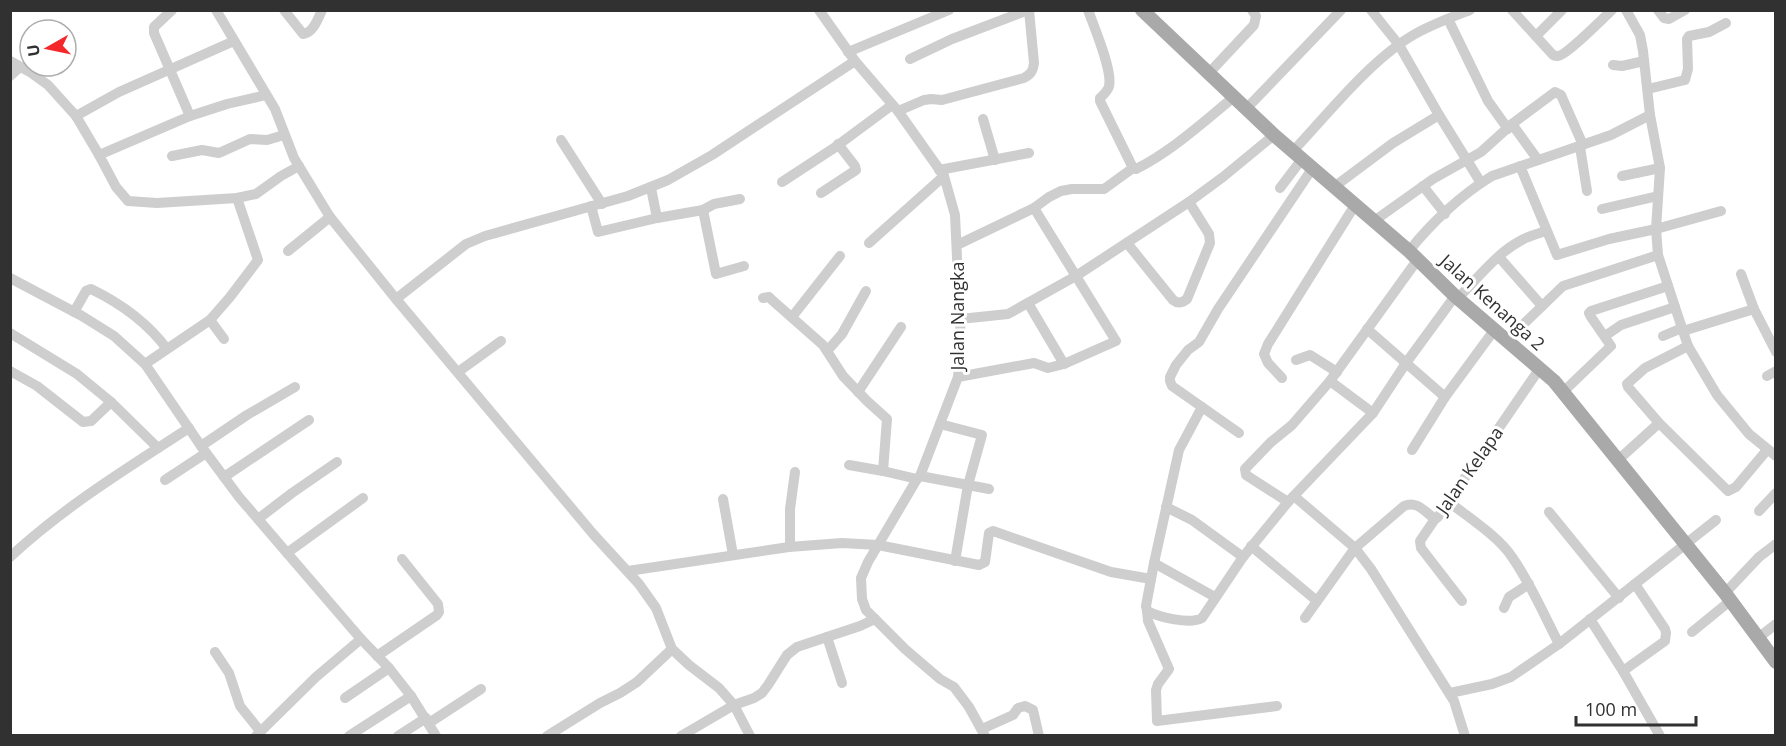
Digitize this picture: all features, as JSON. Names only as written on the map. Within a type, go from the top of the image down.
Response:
[{"type":"main road","name":"Jalan Kenanga 2","points":[[1142,10],[1274,135],[1540,368],[1563,392],[1728,597],[1776,662]]},
{"type":"street","points":[[172,10],[154,27],[154,30],[190,116]]},
{"type":"street","points":[[284,10],[306,35],[316,23],[322,10]]},
{"type":"street","name":"Jalan Nangka","points":[[819,10],[851,56],[895,108],[941,173],[955,215],[961,342],[958,377],[918,478],[861,578],[861,590],[866,610],[940,679],[954,687],[983,732]]},
{"type":"street","points":[[396,299],[466,244],[485,236],[651,188],[688,170],[720,150],[851,56],[950,10]]},
{"type":"street","points":[[782,182],[895,108],[924,100],[942,100],[1024,78],[1030,74],[1034,69],[1034,63],[1029,10],[952,39],[910,59]]},
{"type":"street","points":[[1088,10],[1110,83],[1100,101],[1133,168]]},
{"type":"street","points":[[1246,108],[1341,10]]},
{"type":"street","points":[[1371,10],[1399,45],[1481,183]]},
{"type":"street","points":[[1280,188],[1369,70],[1415,34],[1470,10]]},
{"type":"street","points":[[1512,10],[1553,55],[1560,56],[1612,10]]},
{"type":"street","points":[[1536,36],[1562,10]]},
{"type":"street","points":[[1626,10],[1640,35],[1644,61],[1650,115],[1660,168],[1656,229],[1658,255],[1668,286],[1688,346],[1717,395],[1749,434],[1772,453],[1736,487],[1728,490],[1659,423],[1627,384],[1645,368],[1688,346]]},
{"type":"street","points":[[1658,10],[1664,18],[1669,19],[1685,10]]},
{"type":"street","points":[[220,12],[234,41],[275,109],[299,166],[330,217],[594,535],[628,571],[656,608],[672,649],[688,665],[719,688],[735,705],[750,735]]},
{"type":"street","points":[[1209,73],[1254,25],[1256,12]]},
{"type":"street","points":[[1448,19],[1488,101],[1538,160]]},
{"type":"street","points":[[1648,89],[1685,80],[1688,69],[1687,39],[1689,36],[1709,32],[1726,23]]},
{"type":"street","points":[[76,116],[119,92],[234,41]]},
{"type":"street","points":[[1613,65],[1622,66],[1644,61]]},
{"type":"street","points":[[10,76],[15,64],[48,85],[76,116],[116,187],[128,201],[157,203],[237,198],[256,194],[299,166]]},
{"type":"street","points":[[1374,221],[1423,186],[1489,146],[1550,94],[1558,92],[1581,146],[1587,191]]},
{"type":"street","points":[[99,154],[190,116],[266,94]]},
{"type":"street","points":[[957,245],[1034,208],[1061,191],[1104,189],[1133,168],[1136,169],[1173,146],[1234,97]]},
{"type":"street","points":[[1334,187],[1393,143],[1439,115]]},
{"type":"street","points":[[1465,735],[1450,693],[1371,569],[1355,548],[1291,499],[1246,475],[1245,469],[1271,442],[1292,425],[1334,377],[1413,255],[1422,235],[1445,214],[1481,183],[1502,172],[1611,135],[1650,115]]},
{"type":"street","points":[[983,119],[995,160]]},
{"type":"street","points":[[172,156],[202,150],[219,153],[250,139],[267,140],[284,135]]},
{"type":"street","points":[[960,320],[1008,314],[1076,276],[1189,202],[1274,135]]},
{"type":"street","points":[[561,140],[597,205],[598,232],[704,210],[714,204],[740,199]]},
{"type":"street","points":[[821,193],[856,170],[838,144]]},
{"type":"street","points":[[869,243],[941,173],[1029,153]]},
{"type":"street","points":[[1239,433],[1172,386],[1170,377],[1188,350],[1199,342],[1302,160]]},
{"type":"street","points":[[1520,166],[1557,255],[1609,239],[1721,211]]},
{"type":"street","points":[[1622,176],[1660,168]]},
{"type":"street","points":[[1423,186],[1445,214]]},
{"type":"street","points":[[651,188],[657,218]]},
{"type":"street","points":[[1602,209],[1658,196]]},
{"type":"street","points":[[145,364],[210,320],[258,260],[237,198]]},
{"type":"street","points":[[1127,243],[1173,300],[1179,303],[1187,300],[1210,243],[1209,234],[1189,202]]},
{"type":"street","points":[[1282,378],[1264,358],[1268,344],[1355,205]]},
{"type":"street","points":[[958,377],[1034,363],[1048,368],[1064,364],[1116,341],[1034,208]]},
{"type":"street","points":[[704,210],[716,274],[744,266]]},
{"type":"street","points":[[288,251],[330,217]]},
{"type":"street","points":[[1147,611],[1174,619],[1195,621],[1202,618],[1251,546],[1291,499],[1373,413],[1406,363],[1457,297],[1499,257],[1520,241],[1546,231]]},
{"type":"street","points":[[1507,340],[1558,289],[1567,284],[1658,255]]},
{"type":"street","points":[[792,317],[840,256]]},
{"type":"street","points":[[1499,257],[1542,306]]},
{"type":"street","points":[[1741,274],[1754,309],[1776,352]]},
{"type":"street","points":[[10,278],[114,336],[145,364],[224,477],[287,553],[389,668],[411,696],[436,735]]},
{"type":"street","points":[[1563,392],[1610,349],[1610,343],[1591,317],[1590,310],[1668,286]]},
{"type":"street","points":[[74,312],[86,291],[92,289],[136,316],[153,331],[167,349]]},
{"type":"street","points":[[828,350],[842,334],[866,291]]},
{"type":"street","points":[[763,297],[772,300],[828,350],[843,376],[887,419],[884,471]]},
{"type":"street","points":[[1028,303],[1064,364]]},
{"type":"street","points":[[1605,336],[1621,325],[1675,306]]},
{"type":"street","points":[[1663,336],[1754,309]]},
{"type":"street","points":[[210,320],[224,339]]},
{"type":"street","points":[[858,392],[901,327]]},
{"type":"street","points":[[1367,329],[1445,397]]},
{"type":"street","points":[[1412,450],[1445,397],[1496,329]]},
{"type":"street","points":[[10,333],[77,374],[111,402],[158,448]]},
{"type":"street","points":[[458,372],[501,341]]},
{"type":"street","points":[[1296,360],[1310,355],[1373,413]]},
{"type":"street","name":"Jalan Kelapa","points":[[1355,548],[1408,504],[1419,507],[1435,519],[1443,511],[1540,368]]},
{"type":"street","points":[[10,371],[37,386],[83,422],[91,421],[111,402]]},
{"type":"street","points":[[165,480],[247,415],[295,387]]},
{"type":"street","points":[[1202,407],[1179,450],[1151,579],[1148,621],[1168,669],[1156,690],[1157,721],[1277,706]]},
{"type":"street","points":[[224,477],[309,420]]},
{"type":"street","points":[[1617,461],[1659,423]]},
{"type":"street","points":[[940,424],[982,435],[968,485],[954,561]]},
{"type":"street","points":[[10,557],[53,519],[112,477],[189,428]]},
{"type":"street","points":[[258,519],[337,462]]},
{"type":"street","points":[[849,465],[989,489]]},
{"type":"street","points":[[790,546],[790,509],[795,472]]},
{"type":"street","points":[[1759,511],[1776,493]]},
{"type":"street","points":[[287,553],[363,498]]},
{"type":"street","points":[[723,499],[733,555]]},
{"type":"street","points":[[1449,502],[1508,552],[1559,644]]},
{"type":"street","points":[[1166,507],[1192,520],[1243,557]]},
{"type":"street","points":[[1549,512],[1619,597]]},
{"type":"street","points":[[1435,519],[1420,541],[1421,548],[1462,601]]},
{"type":"street","points":[[1450,693],[1474,689],[1510,676],[1559,644],[1716,520]]},
{"type":"street","points":[[628,571],[790,546],[842,543],[878,545],[979,565],[984,564],[989,533],[993,531],[1111,572],[1151,579]]},
{"type":"street","points":[[1692,632],[1728,597],[1759,557],[1776,544]]},
{"type":"street","points":[[1251,546],[1317,601]]},
{"type":"street","points":[[1305,618],[1355,548]]},
{"type":"street","points":[[377,656],[439,612],[438,604],[402,559]]},
{"type":"street","points":[[1154,563],[1215,597]]},
{"type":"street","points":[[1623,671],[1666,638],[1665,629],[1635,584]]},
{"type":"street","points":[[1504,608],[1509,597],[1528,585]]},
{"type":"street","points":[[681,735],[762,693],[796,647],[860,626],[874,619]]},
{"type":"street","points":[[1590,619],[1660,735]]},
{"type":"street","points":[[1758,638],[1776,624]]},
{"type":"street","points":[[827,637],[842,683]]},
{"type":"street","points":[[215,652],[229,673],[240,706],[258,733],[316,677],[362,639]]},
{"type":"street","points":[[547,735],[637,682],[672,649]]},
{"type":"street","points":[[345,698],[389,668]]},
{"type":"street","points":[[399,735],[481,689]]},
{"type":"street","points":[[349,735],[411,696]]},
{"type":"street","points":[[983,732],[1013,715],[1018,708],[1025,706],[1033,710],[1039,735]]}]
